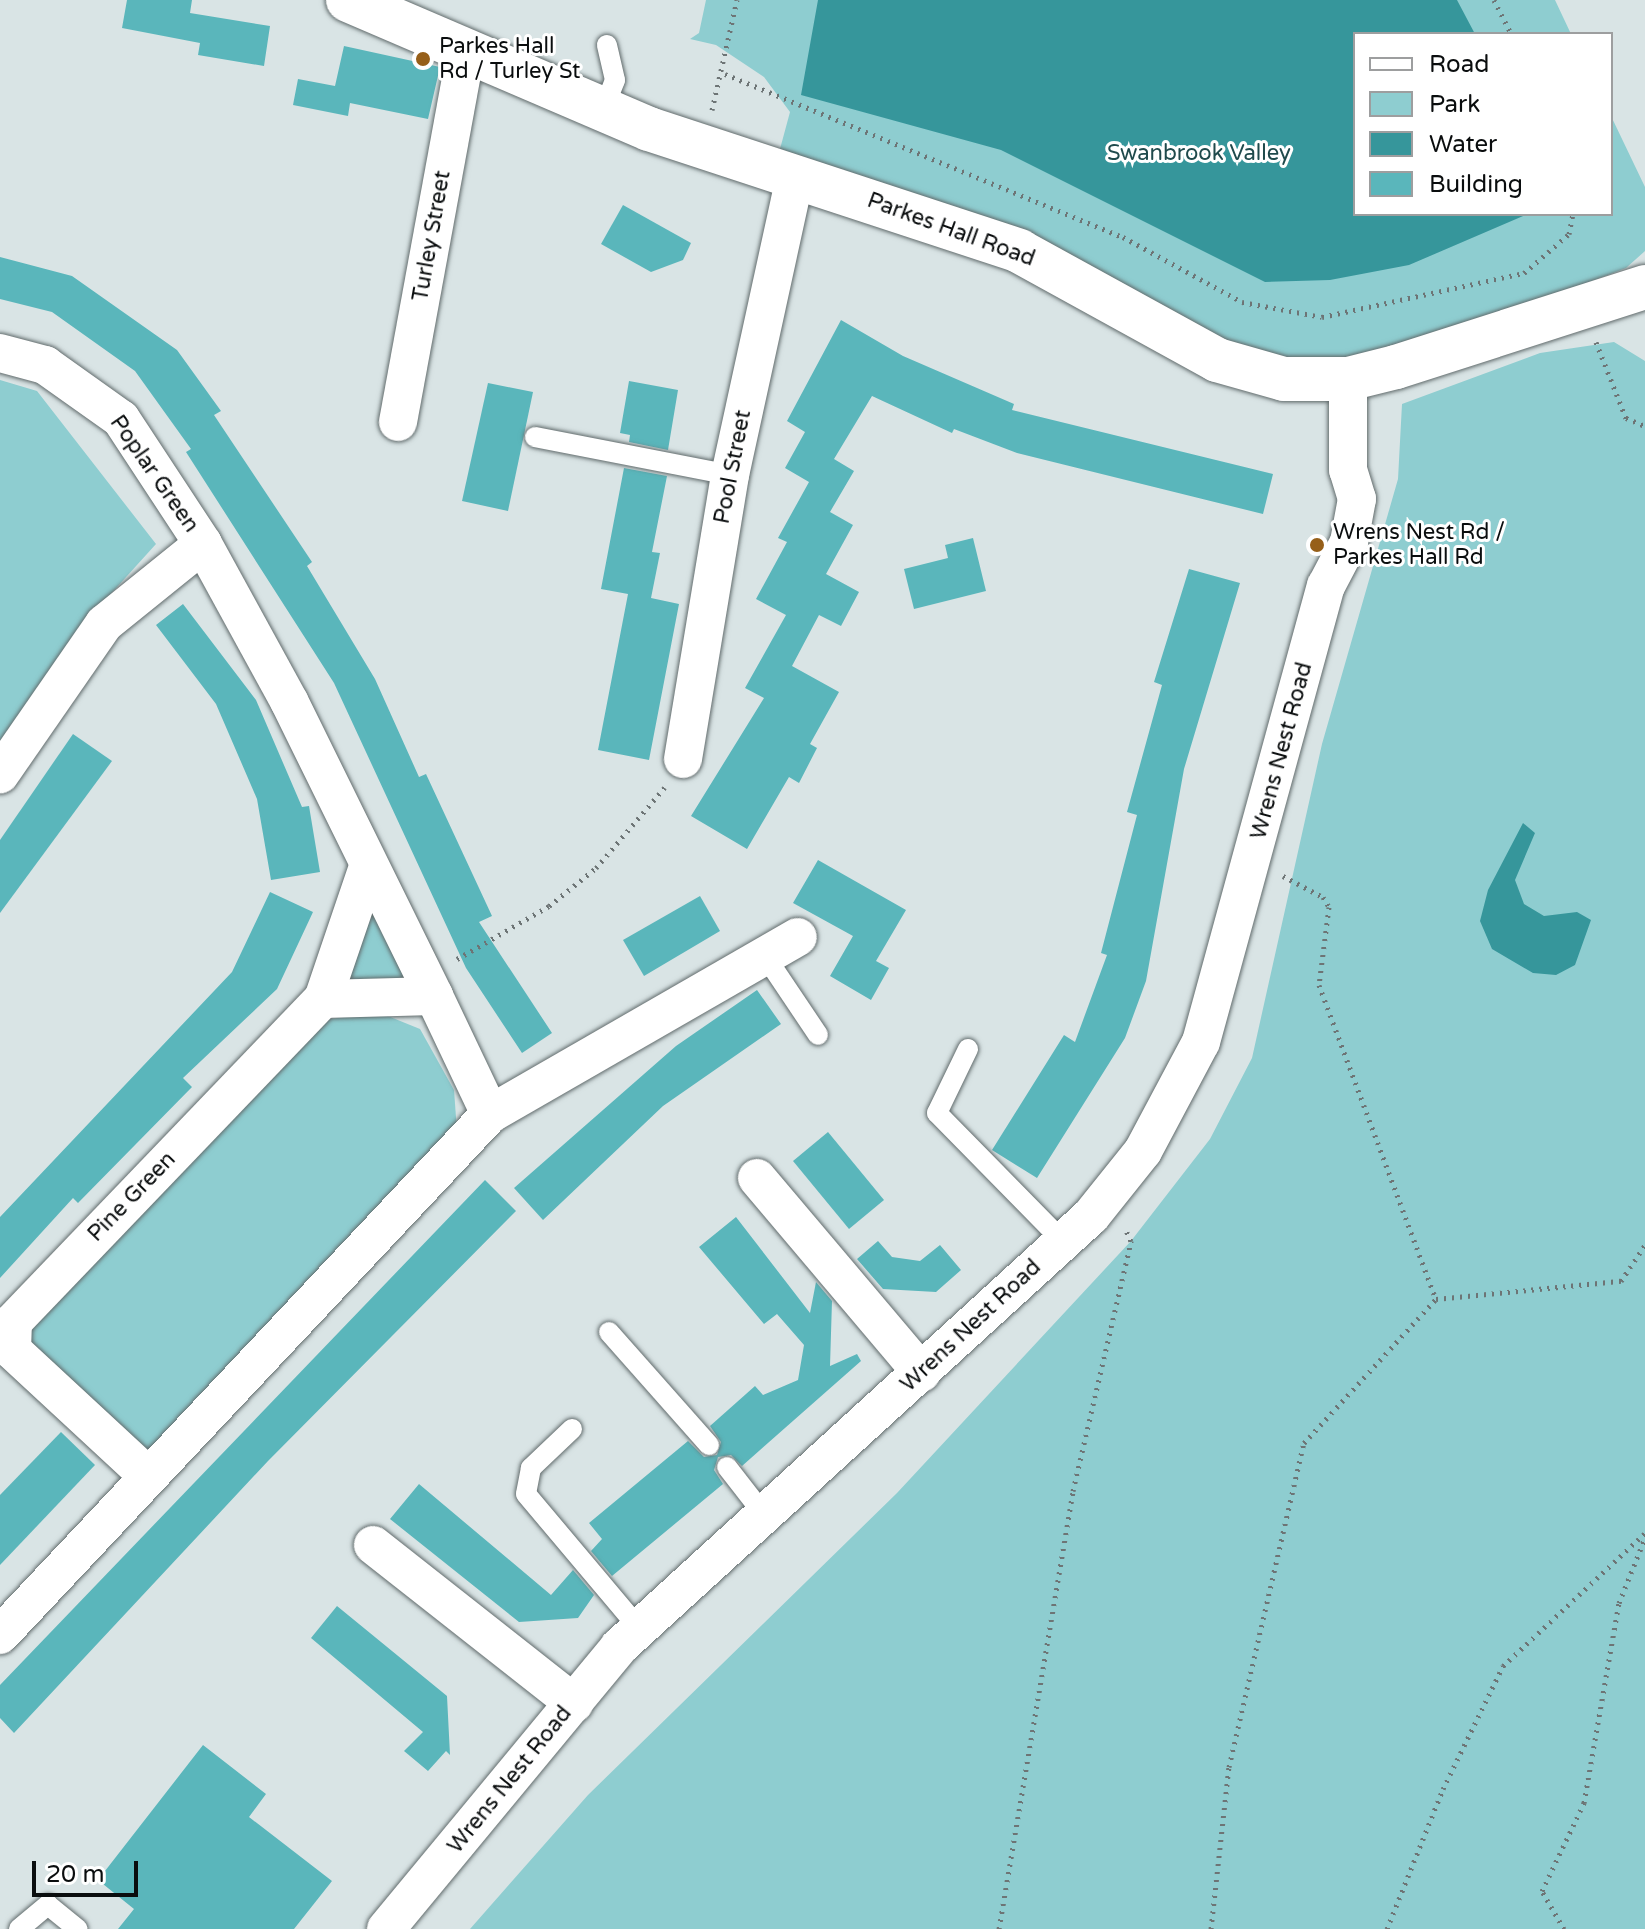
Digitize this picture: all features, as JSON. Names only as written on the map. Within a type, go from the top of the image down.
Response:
[{"type":"street","name":"Parkes Hall Road","points":[[348,0],[398,10],[466,50],[603,110],[1019,251],[1217,360],[1284,379],[1348,379],[1645,287]]},
{"type":"street","name":"Turley Street","points":[[398,422],[466,50]]},
{"type":"street","name":"Pool Street","points":[[683,759],[730,475],[795,177]]},
{"type":"street","name":"Poplar Green","points":[[0,353],[45,365],[121,419],[203,544],[104,624],[0,774]]},
{"type":"street","name":"Wrens Nest Road","points":[[386,1929],[639,1628],[762,1512],[922,1373],[1063,1241],[1109,1194],[1143,1151],[1201,1042],[1253,861],[1326,586],[1335,503],[1348,470],[1348,379]]},
{"type":"street","points":[[203,544],[289,701],[490,1114]]},
{"type":"street","points":[[368,867],[323,999],[429,988]]},
{"type":"street","points":[[0,1635],[490,1114],[798,937]]},
{"type":"street","name":"Pine Green","points":[[148,1476],[12,1350],[13,1322],[323,999]]},
{"type":"street","points":[[757,1178],[922,1373]]},
{"type":"street","points":[[373,1545],[574,1703]]},
{"type":"lane","points":[[603,110],[615,80],[607,45]]},
{"type":"lane","points":[[535,437],[730,475]]},
{"type":"lane","points":[[765,956],[818,1035]]},
{"type":"lane","points":[[968,1049],[937,1113],[1063,1241]]},
{"type":"lane","points":[[609,1332],[709,1445]]},
{"type":"lane","points":[[572,1429],[531,1468],[526,1494],[639,1628]]},
{"type":"lane","points":[[727,1467],[762,1512]]},
{"type":"lane","points":[[19,1929],[48,1905],[78,1929]]},
{"type":"path","points":[[709,123],[725,74],[737,0]]},
{"type":"path","points":[[1494,0],[1510,32]]},
{"type":"path","points":[[725,74],[1123,237],[1242,302],[1322,317],[1524,273],[1569,234],[1573,216]]},
{"type":"path","points":[[1595,335],[1626,418],[1645,426]]},
{"type":"path","points":[[429,988],[549,906],[596,868],[650,812],[683,759]]},
{"type":"path","points":[[1253,861],[1323,897],[1329,907],[1319,985],[1436,1299]]},
{"type":"path","points":[[999,1929],[1073,1491],[1131,1241],[1109,1194]]},
{"type":"path","points":[[1211,1929],[1229,1767],[1304,1443],[1436,1299],[1621,1281],[1645,1245]]},
{"type":"path","points":[[1387,1929],[1443,1789],[1503,1666],[1645,1536]]},
{"type":"path","points":[[1564,1929],[1542,1891],[1584,1803],[1619,1603],[1645,1536]]},
{"type":"green space","name":"Swanbrook Valley","points":[[706,0],[1555,0],[1570,32],[1353,32],[1353,216],[1613,216],[1613,120],[1645,187],[1645,251],[1626,268],[1524,307],[1394,346],[1344,358],[1264,363],[898,190],[780,149],[790,112],[764,77],[716,45],[690,39],[699,33]]},
{"type":"green space","points":[[1614,342],[1645,361],[1645,1929],[470,1929],[588,1795],[897,1493],[1131,1241],[1210,1139],[1252,1058],[1322,744],[1398,479],[1402,404],[1540,353]]},
{"type":"green space","points":[[0,380],[37,391],[156,544],[98,608],[0,741]]},
{"type":"green space","points":[[376,899],[413,988],[346,983]]},
{"type":"green space","points":[[378,1012],[420,1029],[454,1090],[457,1131],[147,1451],[28,1353],[23,1331],[317,1021]]},
{"type":"water","points":[[818,0],[1457,0],[1474,32],[1353,32],[1353,216],[1523,216],[1409,265],[1330,280],[1265,282],[1001,150],[801,95]]},
{"type":"water","points":[[1523,823],[1535,833],[1515,880],[1524,904],[1544,916],[1577,912],[1591,920],[1575,965],[1556,975],[1533,973],[1492,949],[1480,921],[1488,890]]},
{"type":"building","points":[[127,0],[192,0],[190,13],[270,26],[264,66],[198,55],[200,43],[122,28]]},
{"type":"building","points":[[344,46],[440,67],[428,119],[350,103],[348,116],[293,105],[298,79],[335,86]]},
{"type":"building","points":[[623,205],[691,243],[683,260],[651,272],[601,244]]},
{"type":"building","points":[[0,257],[72,276],[177,350],[221,411],[214,415],[312,562],[307,566],[375,679],[419,777],[426,774],[492,916],[479,922],[552,1033],[522,1053],[466,968],[334,683],[186,452],[191,449],[135,371],[52,312],[0,299]]},
{"type":"building","points":[[841,320],[903,356],[1014,404],[1012,410],[1273,474],[1263,514],[1017,453],[954,429],[952,433],[872,396],[834,459],[854,471],[830,512],[853,525],[826,574],[859,592],[841,626],[819,615],[792,666],[839,692],[810,744],[817,748],[799,783],[789,777],[747,849],[691,816],[764,698],[745,688],[786,615],[756,599],[787,542],[778,538],[809,482],[785,468],[805,432],[787,421]]},
{"type":"building","points":[[629,381],[678,390],[668,450],[629,442],[630,435],[620,433]]},
{"type":"building","points":[[488,383],[533,392],[508,511],[462,501]]},
{"type":"building","points":[[624,468],[667,476],[652,552],[660,553],[651,598],[679,604],[649,760],[598,750],[628,594],[601,589]]},
{"type":"building","points":[[973,538],[986,591],[914,609],[904,569],[948,558],[945,545]]},
{"type":"building","points":[[1189,569],[1240,583],[1184,769],[1146,981],[1125,1038],[1037,1178],[992,1150],[1064,1035],[1075,1042],[1107,955],[1101,953],[1137,815],[1127,812],[1162,685],[1154,682]]},
{"type":"building","points":[[183,604],[256,700],[302,807],[309,806],[320,872],[271,880],[257,799],[216,704],[156,625]]},
{"type":"building","points":[[73,734],[112,761],[0,913],[0,840]]},
{"type":"building","points":[[818,860],[906,910],[876,961],[889,968],[871,1000],[830,976],[853,936],[793,903]]},
{"type":"building","points":[[270,892],[313,912],[277,989],[183,1078],[192,1087],[78,1203],[73,1198],[0,1278],[0,1217],[232,972]]},
{"type":"building","points":[[700,896],[720,931],[644,976],[623,940]]},
{"type":"building","points":[[757,990],[781,1024],[663,1106],[543,1220],[514,1188],[676,1046]]},
{"type":"building","points":[[828,1132],[884,1200],[849,1229],[793,1161]]},
{"type":"building","points":[[485,1180],[516,1211],[268,1461],[14,1733],[0,1718],[0,1685]]},
{"type":"building","points":[[736,1217],[810,1313],[816,1282],[832,1301],[830,1366],[857,1354],[861,1361],[742,1466],[731,1455],[718,1457],[714,1470],[723,1484],[612,1576],[591,1551],[602,1539],[589,1523],[688,1441],[704,1457],[717,1455],[721,1442],[710,1426],[755,1386],[763,1395],[798,1380],[804,1345],[777,1314],[764,1324],[699,1247]]},
{"type":"building","points":[[878,1241],[892,1257],[920,1261],[940,1245],[961,1270],[936,1292],[883,1289],[857,1259]]},
{"type":"building","points":[[61,1432],[95,1465],[0,1565],[0,1495]]},
{"type":"building","points":[[419,1484],[551,1595],[573,1570],[594,1595],[578,1618],[519,1622],[390,1519]]},
{"type":"building","points":[[337,1606],[447,1696],[450,1755],[446,1751],[428,1771],[404,1751],[423,1732],[311,1638]]},
{"type":"building","points":[[203,1745],[266,1794],[249,1817],[332,1881],[294,1929],[118,1929],[134,1909],[98,1880]]},
{"type":"place","name":"Parkes Hall Rd / Turley St","points":[[423,59]]},
{"type":"place","name":"Wrens Nest Rd / Parkes Hall Rd","points":[[1317,545]]}]
